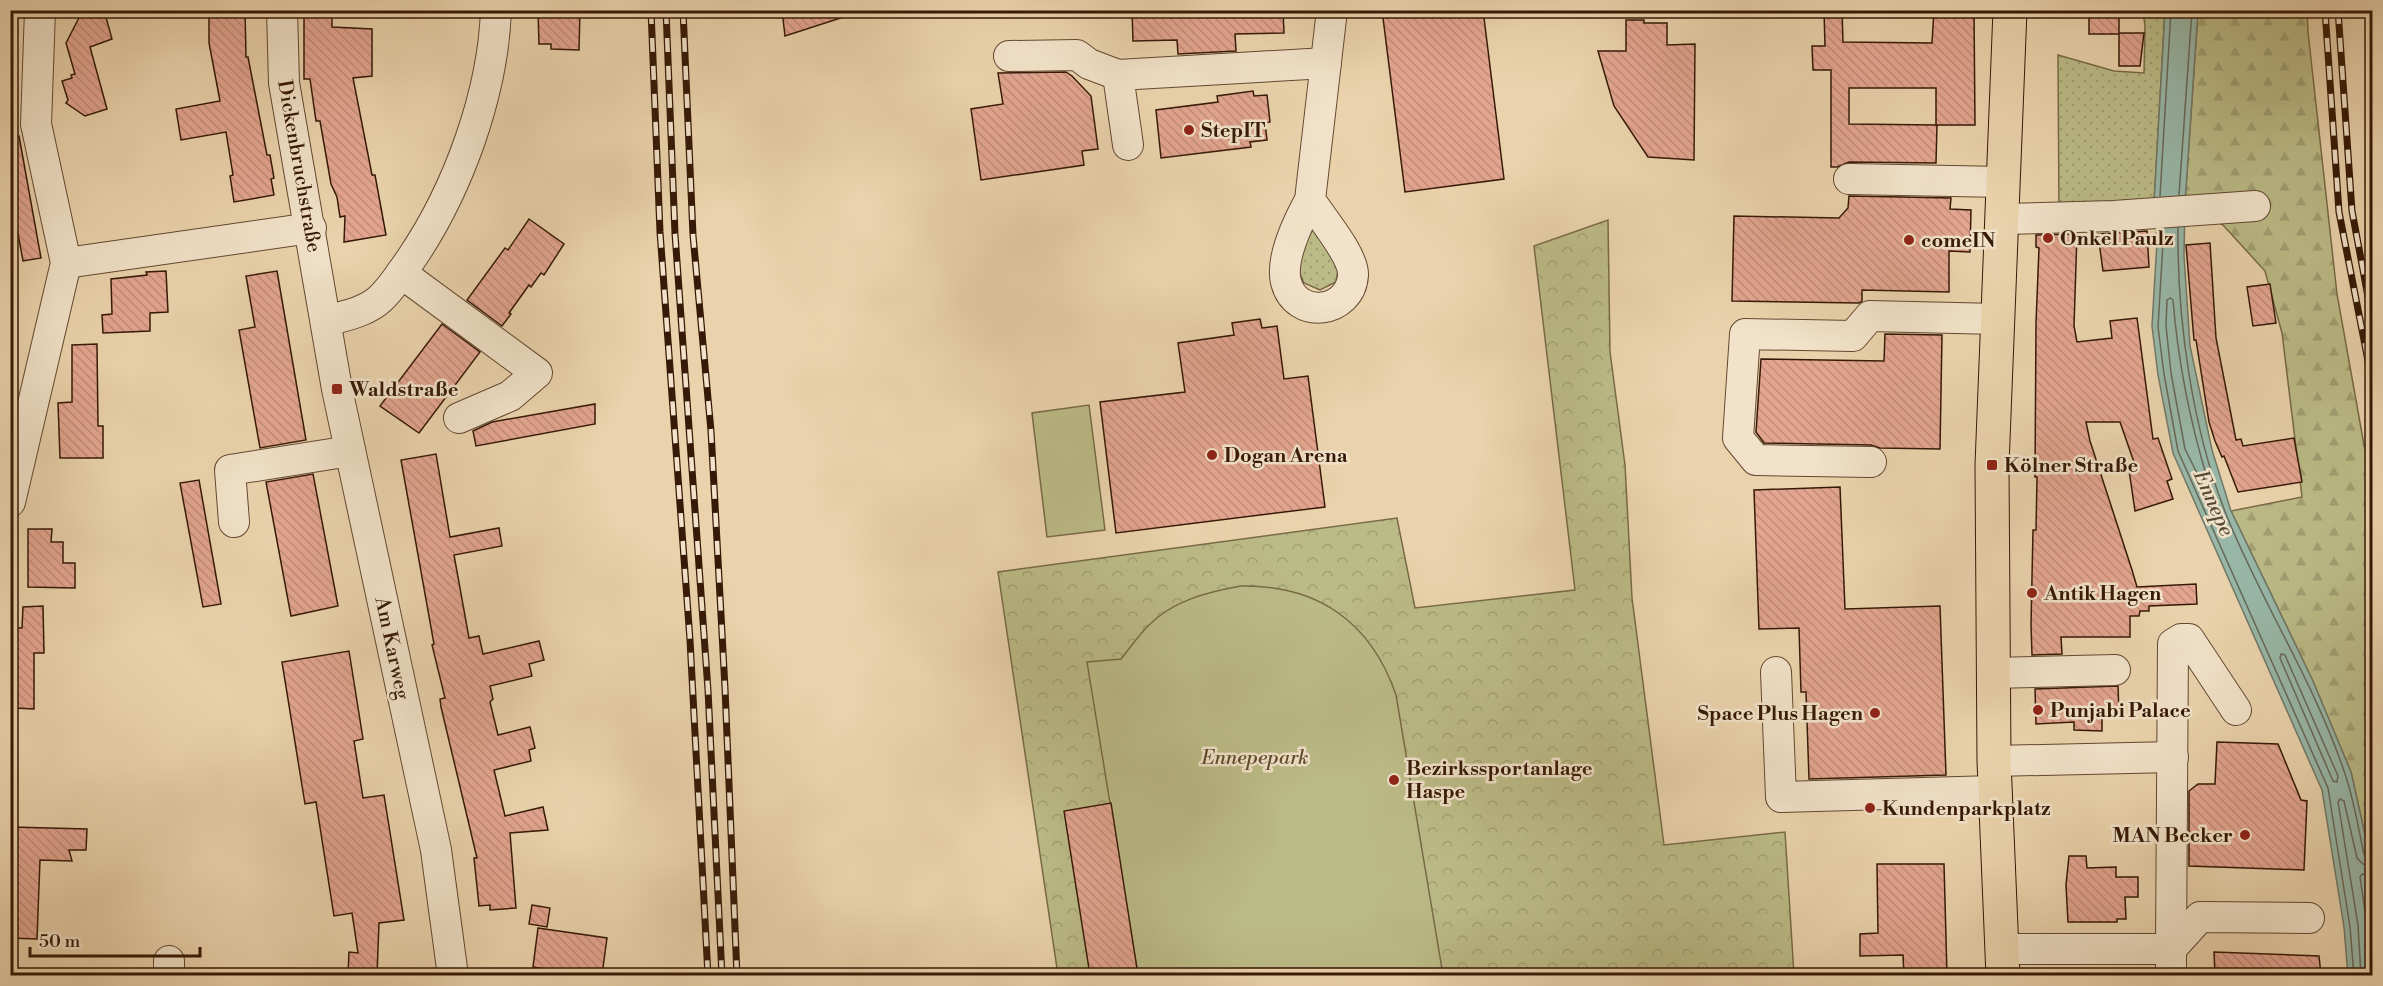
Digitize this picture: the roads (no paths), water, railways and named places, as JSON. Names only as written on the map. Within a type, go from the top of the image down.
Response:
[{"type":"main road","points":[[2002,962],[1994,776],[1992,465],[2010,10]]},
{"type":"street","points":[[10,502],[66,262],[36,124],[40,10]]},
{"type":"street","name":"Dickenbruchstraße","points":[[282,10],[284,83],[326,321]]},
{"type":"street","points":[[326,321],[350,315],[380,299],[401,273],[432,227],[457,172],[480,111],[490,73],[496,10]]},
{"type":"street","points":[[1310,200],[1332,10]]},
{"type":"street","points":[[1009,56],[1077,55],[1089,64],[1118,75],[1326,63]]},
{"type":"street","points":[[1118,75],[1128,145]]},
{"type":"street","points":[[1849,179],[2004,182]]},
{"type":"street","points":[[2003,219],[2114,216],[2255,206]]},
{"type":"street","points":[[66,262],[311,228]]},
{"type":"street","points":[[401,273],[537,373],[510,396],[459,418]]},
{"type":"street","points":[[1871,462],[1756,460],[1738,438],[1745,334],[1853,336],[1870,316],[1998,319]]},
{"type":"street","name":"Am Karweg","points":[[326,321],[350,451],[436,850],[453,975]]},
{"type":"street","points":[[234,522],[230,470],[350,451]]},
{"type":"street","points":[[2171,962],[2173,644],[2181,639],[2189,639],[2236,710]]},
{"type":"street","points":[[1992,673],[2115,670]]},
{"type":"street","points":[[1776,672],[1781,796],[2173,757]]},
{"type":"street","points":[[2171,962],[2200,917],[2309,918]]},
{"type":"street","points":[[2002,962],[2171,962]]},
{"type":"water","name":"Ennepe","points":[[2165,11],[2198,11],[2185,203],[2184,256],[2190,346],[2212,450],[2231,511],[2312,679],[2351,772],[2372,866],[2372,975],[2348,975],[2344,927],[2322,790],[2173,453],[2158,375],[2152,326],[2157,242],[2154,203]]},
{"type":"railway","points":[[651,10],[660,232],[690,640],[708,976]]},
{"type":"railway","points":[[666,10],[675,234],[708,690],[722,976]]},
{"type":"railway","points":[[683,10],[693,235],[711,431],[737,976]]},
{"type":"railway","points":[[2325,10],[2339,212],[2372,381]]},
{"type":"railway","points":[[2338,10],[2352,211],[2372,318]]},
{"type":"place","name":"StepIT","points":[[1189,130]]},
{"type":"place","name":"Onkel Paulz","points":[[2048,238]]},
{"type":"place","name":"comeIN","points":[[1909,240]]},
{"type":"place","name":"Waldstraße","points":[[337,389]]},
{"type":"place","name":"Dogan Arena","points":[[1212,455]]},
{"type":"place","name":"Kölner Straße","points":[[1992,465]]},
{"type":"place","name":"Antik Hagen","points":[[2032,593]]},
{"type":"place","name":"Punjabi Palace","points":[[2038,710]]},
{"type":"place","name":"Space Plus Hagen","points":[[1875,713]]},
{"type":"place","name":"Bezirkssportanlage Haspe","points":[[1394,780]]},
{"type":"place","name":"Kundenparkplatz","points":[[1870,808]]},
{"type":"place","name":"MAN Becker","points":[[2245,835]]},
{"type":"park label","name":"Ennepepark","points":[[1255,757]]}]
